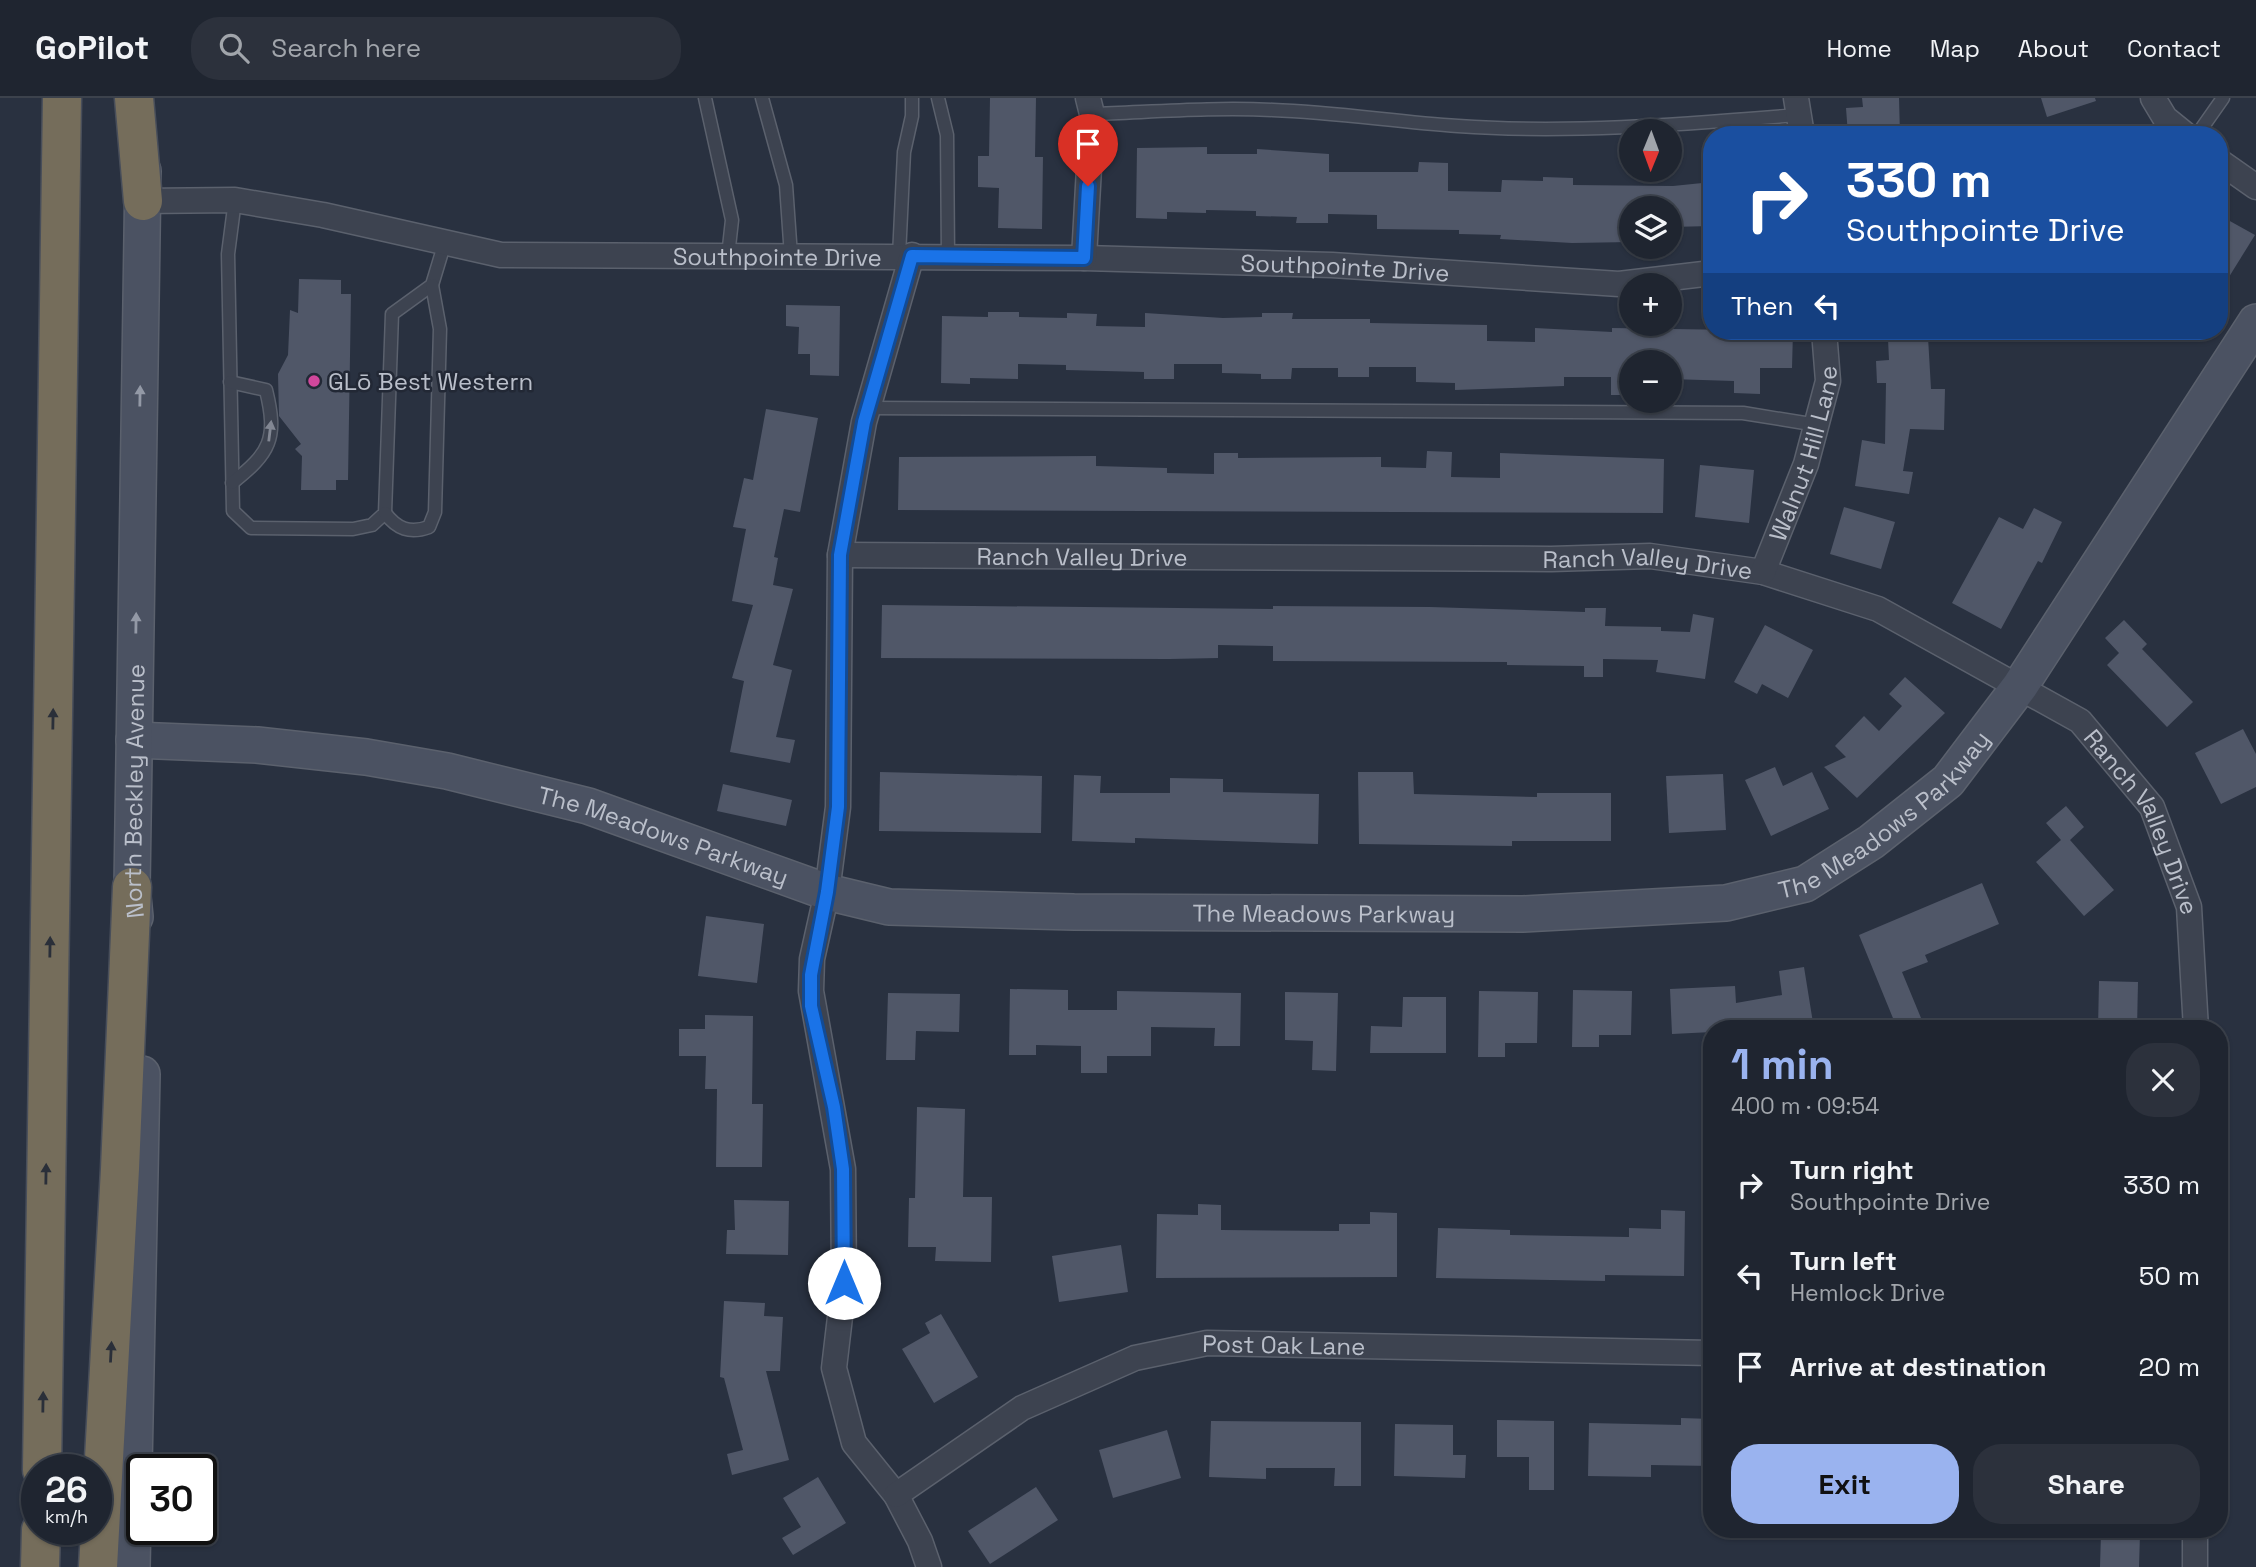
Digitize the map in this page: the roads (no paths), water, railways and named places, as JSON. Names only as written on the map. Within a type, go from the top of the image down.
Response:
[{"type":"highway","points":[[42,1454],[62,98]]},
{"type":"highway","points":[[134,98],[143,201]]},
{"type":"highway","points":[[98,1567],[132,887]]},
{"type":"highway","points":[[40,1567],[41,1545]]},
{"type":"street","name":"North Beckley Avenue","points":[[132,1567],[144,988],[132,887],[144,98]]},
{"type":"street","points":[[2153,98],[2165,118],[2175,126]]},
{"type":"street","points":[[1084,258],[1090,106]]},
{"type":"street","points":[[2228,167],[2256,187]]},
{"type":"street","name":"Southpointe Drive","points":[[143,201],[234,200],[501,255],[1084,258],[1332,265],[1619,284],[1703,274]]},
{"type":"street","points":[[906,256],[868,408],[840,555],[838,807],[827,892],[812,959],[811,991],[843,1169],[844,1283],[834,1368],[854,1443],[895,1495],[920,1541],[929,1567]]},
{"type":"street","name":"The Meadows Parkway","points":[[134,740],[257,745],[366,757],[447,771],[588,806],[827,892],[889,907],[1074,912],[1523,914],[1726,903],[1805,884],[1871,842],[1948,781],[2020,686],[2256,322]]},
{"type":"street","name":"Walnut Hill Lane","points":[[1763,572],[1806,464],[1817,425],[1828,380],[1826,340]]},
{"type":"street","name":"Ranch Valley Drive","points":[[840,555],[1551,559],[1650,556],[1763,572],[1878,609],[2080,721],[2152,807],[2189,907],[2195,1020]]},
{"type":"street","name":"Post Oak Lane","points":[[895,1495],[1022,1408],[1135,1358],[1208,1343],[1703,1353]]},
{"type":"street","points":[[2195,1538],[2195,1567]]},
{"type":"lane","points":[[705,98],[732,220],[728,256]]},
{"type":"lane","points":[[762,98],[786,185],[790,256]]},
{"type":"lane","points":[[906,256],[904,152],[912,116],[912,98]]},
{"type":"lane","points":[[938,98],[947,135],[948,256]]},
{"type":"lane","points":[[2203,126],[2223,98]]},
{"type":"lane","points":[[1090,106],[1270,110],[1459,126],[1565,128],[1685,124],[1799,116]]},
{"type":"lane","points":[[234,200],[228,254],[233,511],[251,528],[353,529],[372,525],[385,513]]},
{"type":"lane","points":[[432,285],[392,314],[385,513],[393,524],[417,531],[429,527],[435,512],[440,329],[432,285],[445,242]]},
{"type":"lane","points":[[230,382],[266,390],[272,414],[267,451],[232,483]]},
{"type":"lane","points":[[868,408],[1743,413],[1817,425]]},
{"type":"place","name":"GLō Best Western","points":[[314,381]]}]
